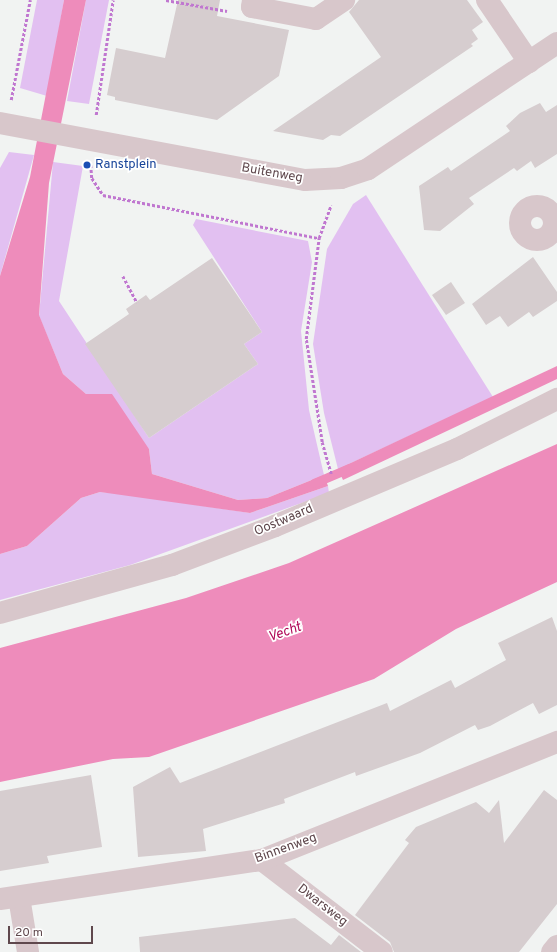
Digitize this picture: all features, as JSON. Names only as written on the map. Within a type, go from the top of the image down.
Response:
[{"type":"street","points":[[252,4],[318,9],[344,0]]},
{"type":"street","points":[[487,0],[529,62]]},
{"type":"street","name":"Buitenweg","points":[[3,124],[305,180],[341,178],[368,169],[557,43]]},
{"type":"street","name":"Oostwaard","points":[[0,612],[172,565],[457,449],[557,399]]},
{"type":"street","name":"Binnenweg","points":[[9,898],[262,860],[557,742]]},
{"type":"street","name":"Dwarsweg","points":[[262,860],[382,952]]},
{"type":"street","points":[[9,898],[28,952]]},
{"type":"street","points":[[552,952],[557,946]]},
{"type":"path","points":[[3,124],[30,0]]},
{"type":"path","points":[[113,0],[92,140],[92,178],[103,195],[320,238]]},
{"type":"path","points":[[166,0],[232,12],[252,4]]},
{"type":"path","points":[[337,498],[322,442],[306,339],[320,238],[341,178]]},
{"type":"path","points":[[123,276],[137,302]]},
{"type":"shaded area","points":[[37,0],[64,0],[47,96],[20,88]]},
{"type":"shaded area","points":[[86,0],[109,0],[89,104],[67,101]]},
{"type":"shaded area","points":[[9,152],[34,155],[0,276],[0,168]]},
{"type":"shaded area","points":[[53,162],[83,166],[59,301],[149,438],[258,364],[244,344],[262,332],[193,225],[196,219],[308,241],[312,262],[301,331],[309,410],[324,475],[267,498],[238,500],[152,474],[149,449],[63,374],[39,316]]},
{"type":"shaded area","points":[[366,195],[493,397],[338,469],[324,413],[313,344],[327,249],[353,204]]},
{"type":"shaded area","points":[[328,486],[329,493],[130,565],[0,600],[0,554],[27,546],[81,498],[100,492],[125,494],[250,513]]},
{"type":"water","points":[[64,0],[86,0],[49,183],[39,315],[63,374],[86,394],[112,394],[149,449],[152,474],[238,500],[267,498],[324,475],[328,486],[250,513],[100,492],[81,498],[27,546],[0,554],[0,276],[30,177]]},
{"type":"water","points":[[557,366],[557,379],[343,480],[338,469]]},
{"type":"water","name":"Vecht","points":[[557,444],[557,582],[456,629],[374,679],[149,757],[113,759],[0,782],[0,648],[186,598],[289,563]]},
{"type":"building","points":[[178,0],[220,0],[217,16],[289,30],[279,76],[217,120],[115,100],[115,97],[107,95],[116,48],[165,58]]},
{"type":"building","points":[[359,0],[467,0],[483,22],[472,30],[478,39],[471,44],[473,46],[340,136],[331,135],[323,140],[273,131],[381,57],[349,12]]},
{"type":"building","points":[[540,103],[546,112],[557,105],[557,154],[535,168],[531,161],[517,171],[514,168],[469,198],[474,204],[440,231],[424,230],[419,186],[448,167],[451,171],[510,131],[506,126],[520,113]]},
{"type":"building","points":[[533,257],[557,292],[557,301],[533,317],[529,312],[508,327],[500,316],[486,325],[472,304]]},
{"type":"building","points":[[212,258],[262,332],[244,344],[258,364],[149,438],[85,344],[129,314],[126,309],[146,295],[150,300]]},
{"type":"building","points":[[451,282],[465,303],[446,315],[432,295]]},
{"type":"building","points":[[552,617],[557,631],[557,705],[539,714],[533,703],[490,726],[478,730],[475,725],[420,753],[356,776],[355,772],[284,799],[285,803],[203,829],[206,851],[138,857],[133,787],[170,767],[180,783],[387,703],[390,711],[451,680],[455,688],[506,660],[498,643]]},
{"type":"building","points":[[91,775],[102,847],[47,856],[49,863],[0,871],[0,791]]},
{"type":"building","points":[[544,790],[557,800],[557,904],[519,952],[394,952],[390,942],[355,915],[409,843],[405,840],[416,827],[476,802],[489,813],[499,800],[504,843]]},
{"type":"building","points":[[295,918],[331,945],[339,935],[361,952],[140,952],[139,937]]},
{"type":"waterway","points":[[314,483],[350,468]]},
{"type":"place","name":"Ranstplein","points":[[87,165]]}]
